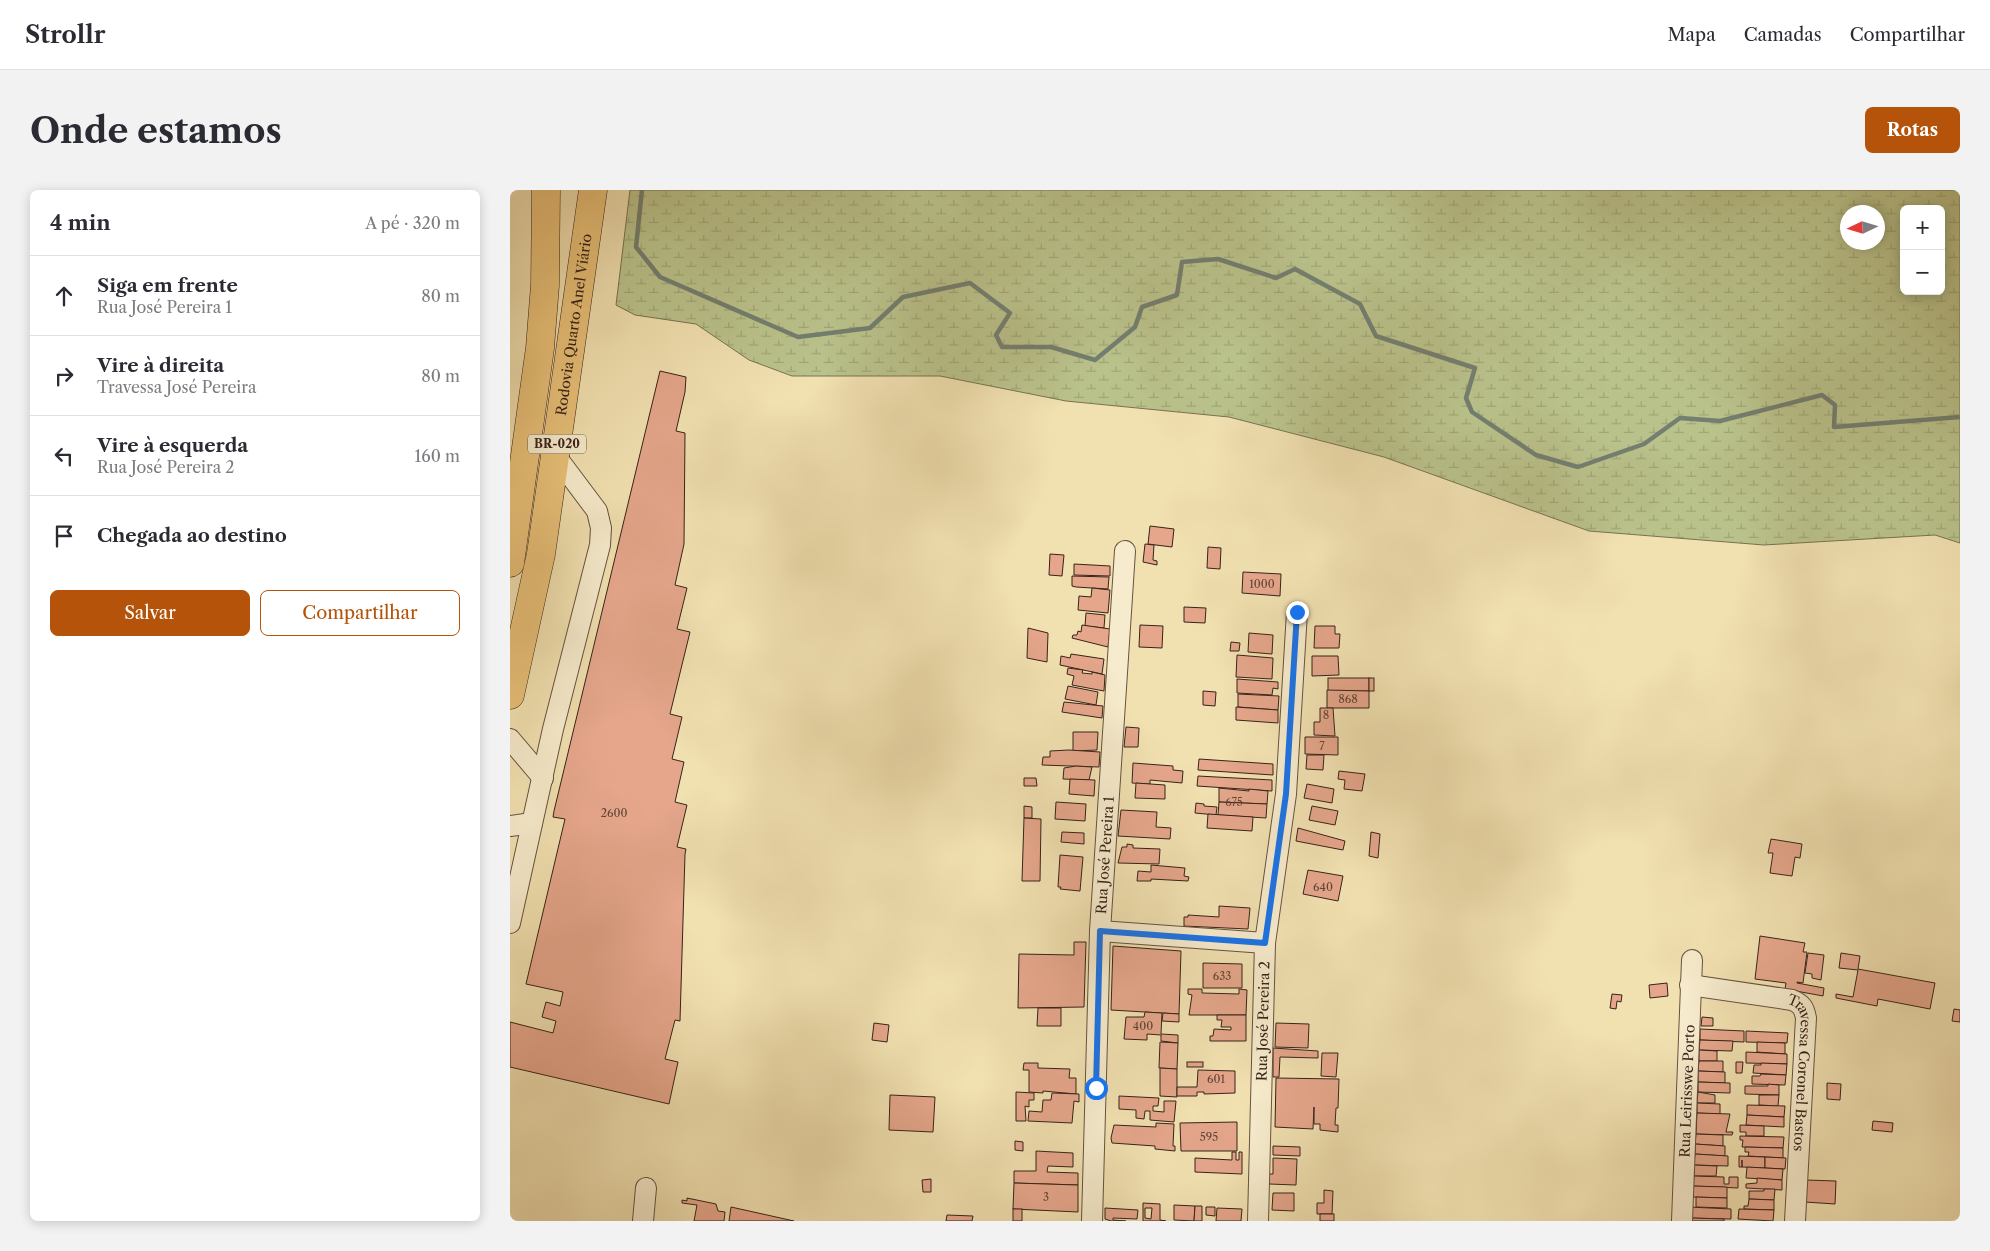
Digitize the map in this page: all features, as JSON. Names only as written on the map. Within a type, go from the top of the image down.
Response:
[{"type":"highway","name":"BR-020","points":[[510,563],[540,348],[545,285],[546,190]]},
{"type":"highway","name":"Rodovia Quarto Anel Viário","points":[[510,695],[542,554],[593,190]]},
{"type":"street","points":[[510,923],[513,900],[542,778],[600,545],[601,528],[597,511],[555,455]]},
{"type":"street","name":"Rua José Pereira 1","points":[[1092,1221],[1100,931],[1125,551]]},
{"type":"street","name":"Rua José Pereira 2","points":[[1258,1221],[1265,943],[1286,794],[1297,612]]},
{"type":"street","points":[[510,739],[542,778]]},
{"type":"street","points":[[510,826],[532,823]]},
{"type":"street","points":[[1100,931],[1265,943]]},
{"type":"street","name":"Rua Leirisswe Porto","points":[[1682,1221],[1692,960]]},
{"type":"street","name":"Travessa Coronel Bastos","points":[[1690,985],[1792,1000],[1800,1004],[1804,1009],[1806,1018],[1795,1221]]},
{"type":"street","points":[[643,1221],[646,1188]]},
{"type":"green space","points":[[630,190],[1960,190],[1960,543],[1935,535],[1764,545],[1589,531],[1384,457],[1229,417],[1066,401],[940,376],[792,376],[749,360],[696,324],[635,315],[616,305]]},
{"type":"building","points":[[660,371],[686,377],[685,392],[676,431],[685,433],[684,544],[675,585],[687,588],[677,629],[690,632],[670,714],[682,717],[672,759],[684,762],[675,802],[687,805],[677,847],[686,849],[680,1021],[675,1020],[665,1059],[678,1062],[669,1104],[510,1067],[510,1022],[553,1033],[556,1021],[542,1017],[546,1002],[560,1006],[563,992],[526,984],[565,819],[553,817],[554,811]]},
{"type":"building","points":[[1150,526],[1174,529],[1172,547],[1148,544]]},
{"type":"building","points":[[1145,544],[1154,545],[1153,560],[1157,561],[1157,565],[1143,562]]},
{"type":"building","points":[[1208,547],[1221,548],[1220,569],[1207,568]]},
{"type":"building","points":[[1050,554],[1064,555],[1062,576],[1049,575]]},
{"type":"building","points":[[1074,564],[1110,566],[1110,576],[1074,575]]},
{"type":"building","points":[[1243,572],[1281,574],[1280,596],[1242,593]]},
{"type":"building","points":[[1072,576],[1109,577],[1108,589],[1072,586]]},
{"type":"building","points":[[1092,588],[1110,590],[1108,613],[1078,610],[1079,596],[1091,597]]},
{"type":"building","points":[[1184,607],[1206,608],[1205,623],[1184,622]]},
{"type":"building","points":[[1086,613],[1105,615],[1104,628],[1085,626]]},
{"type":"building","points":[[1082,625],[1110,629],[1108,647],[1072,638],[1073,635],[1077,635],[1078,631],[1081,632]]},
{"type":"building","points":[[1140,625],[1163,626],[1162,648],[1139,647]]},
{"type":"building","points":[[1315,626],[1335,626],[1335,634],[1340,634],[1339,648],[1314,648]]},
{"type":"building","points":[[1028,628],[1048,633],[1047,662],[1027,658]]},
{"type":"building","points":[[1249,633],[1273,635],[1272,654],[1248,652]]},
{"type":"building","points":[[1231,642],[1240,643],[1239,651],[1230,651]]},
{"type":"building","points":[[1071,654],[1104,659],[1102,674],[1060,665],[1061,656],[1070,658]]},
{"type":"building","points":[[1237,655],[1273,658],[1272,679],[1236,677]]},
{"type":"building","points":[[1312,656],[1338,656],[1339,675],[1312,676]]},
{"type":"building","points":[[1068,668],[1083,670],[1082,673],[1092,674],[1092,672],[1105,675],[1104,691],[1072,685],[1074,676],[1067,674]]},
{"type":"building","points":[[1328,678],[1369,678],[1369,691],[1328,691]]},
{"type":"building","points":[[1369,678],[1374,678],[1374,691],[1369,691]]},
{"type":"building","points":[[1237,679],[1278,682],[1278,689],[1273,688],[1272,695],[1237,693]]},
{"type":"building","points":[[1068,686],[1098,692],[1096,705],[1065,699]]},
{"type":"building","points":[[1327,690],[1369,691],[1369,708],[1327,708]]},
{"type":"building","points":[[1203,691],[1216,692],[1215,706],[1203,705]]},
{"type":"building","points":[[1238,694],[1279,696],[1278,710],[1238,707]]},
{"type":"building","points":[[1064,702],[1103,706],[1102,718],[1062,712]]},
{"type":"building","points":[[1236,707],[1278,710],[1278,723],[1236,720]]},
{"type":"building","points":[[1320,708],[1333,708],[1335,736],[1314,735],[1314,722],[1320,722]]},
{"type":"building","points":[[1126,727],[1139,728],[1138,747],[1124,747]]},
{"type":"building","points":[[1073,732],[1098,732],[1097,750],[1073,751]]},
{"type":"building","points":[[1305,737],[1338,737],[1338,755],[1305,754]]},
{"type":"building","points":[[1050,751],[1100,752],[1099,767],[1042,765],[1043,757],[1050,757]]},
{"type":"building","points":[[1307,755],[1324,755],[1323,770],[1306,769]]},
{"type":"building","points":[[1199,759],[1273,764],[1273,775],[1198,770]]},
{"type":"building","points":[[1133,763],[1173,766],[1173,770],[1183,771],[1182,783],[1150,780],[1150,784],[1132,783]]},
{"type":"building","points":[[1076,766],[1092,767],[1089,780],[1063,779],[1064,768]]},
{"type":"building","points":[[1339,771],[1365,774],[1362,791],[1344,789],[1345,780],[1338,779]]},
{"type":"building","points":[[1198,776],[1272,780],[1272,791],[1197,786]]},
{"type":"building","points":[[1024,778],[1036,778],[1037,786],[1024,786]]},
{"type":"building","points":[[1070,779],[1095,780],[1094,796],[1069,794]]},
{"type":"building","points":[[1136,783],[1165,785],[1165,799],[1135,798]]},
{"type":"building","points":[[1307,784],[1334,789],[1332,803],[1304,798]]},
{"type":"building","points":[[1219,788],[1268,791],[1267,804],[1219,802]]},
{"type":"building","points":[[1056,802],[1086,804],[1085,821],[1055,819]]},
{"type":"building","points":[[1219,802],[1267,804],[1266,818],[1218,815]]},
{"type":"building","points":[[1196,803],[1217,807],[1216,815],[1195,813]]},
{"type":"building","points":[[1024,806],[1032,807],[1032,818],[1024,818]]},
{"type":"building","points":[[1312,806],[1338,811],[1335,825],[1309,820]]},
{"type":"building","points":[[1121,810],[1157,812],[1156,827],[1171,828],[1170,839],[1118,836]]},
{"type":"building","points":[[1208,814],[1253,817],[1252,831],[1207,828]]},
{"type":"building","points":[[1024,818],[1041,819],[1040,881],[1022,881]]},
{"type":"building","points":[[1298,828],[1345,841],[1343,850],[1296,841]]},
{"type":"building","points":[[1062,832],[1084,833],[1084,844],[1061,842]]},
{"type":"building","points":[[1371,832],[1380,834],[1378,858],[1369,856]]},
{"type":"building","points":[[1771,839],[1802,844],[1800,858],[1795,857],[1792,876],[1770,873],[1773,853],[1768,853]]},
{"type":"building","points":[[1127,844],[1133,845],[1133,848],[1160,849],[1159,864],[1118,863],[1122,847],[1127,847]]},
{"type":"building","points":[[1060,855],[1083,857],[1080,891],[1060,889],[1061,887],[1058,887]]},
{"type":"building","points":[[1151,865],[1185,868],[1184,876],[1189,877],[1188,881],[1151,879],[1151,881],[1137,881],[1138,871],[1151,872]]},
{"type":"building","points":[[1308,870],[1343,876],[1338,901],[1303,894]]},
{"type":"building","points":[[1219,906],[1250,908],[1248,929],[1184,926],[1184,917],[1188,917],[1188,915],[1219,917]]},
{"type":"building","points":[[1760,936],[1805,943],[1803,952],[1807,952],[1803,983],[1797,983],[1824,988],[1823,996],[1785,989],[1786,983],[1755,979]]},
{"type":"building","points":[[1074,942],[1086,942],[1084,1007],[1018,1008],[1019,954],[1074,955]]},
{"type":"building","points":[[1113,946],[1181,951],[1179,1014],[1111,1010]]},
{"type":"building","points":[[1808,953],[1824,955],[1821,980],[1812,978],[1812,974],[1805,973]]},
{"type":"building","points":[[1841,953],[1860,956],[1858,969],[1935,983],[1930,1009],[1878,999],[1877,1006],[1836,998],[1836,994],[1853,997],[1858,970],[1839,968]]},
{"type":"building","points":[[1203,963],[1242,964],[1242,988],[1203,988]]},
{"type":"building","points":[[1667,983],[1668,996],[1650,998],[1649,985]]},
{"type":"building","points":[[1188,989],[1202,989],[1202,993],[1239,994],[1239,989],[1247,990],[1246,1015],[1189,1015],[1192,995],[1188,994]]},
{"type":"building","points":[[1612,994],[1622,995],[1621,1002],[1617,1001],[1616,1009],[1610,1008]]},
{"type":"building","points":[[1038,1008],[1061,1008],[1061,1026],[1037,1026]]},
{"type":"building","points":[[1954,1009],[1960,1010],[1960,1022],[1952,1021]]},
{"type":"building","points":[[1145,1012],[1162,1013],[1161,1034],[1178,1035],[1178,1043],[1161,1041],[1161,1035],[1147,1034],[1147,1040],[1124,1039],[1126,1017],[1144,1017]]},
{"type":"building","points":[[1163,1013],[1179,1014],[1179,1022],[1162,1021]]},
{"type":"building","points":[[1217,1015],[1246,1015],[1246,1041],[1210,1041],[1210,1036],[1213,1036],[1214,1029],[1231,1030],[1231,1027],[1221,1027],[1222,1020],[1217,1020]]},
{"type":"building","points":[[1702,1017],[1713,1018],[1713,1026],[1701,1026]]},
{"type":"building","points":[[874,1023],[889,1025],[887,1042],[872,1040]]},
{"type":"building","points":[[1276,1023],[1309,1024],[1308,1048],[1275,1047]]},
{"type":"building","points":[[1700,1029],[1744,1031],[1744,1042],[1700,1040]]},
{"type":"building","points":[[1746,1031],[1788,1033],[1787,1043],[1746,1042]]},
{"type":"building","points":[[1700,1040],[1733,1041],[1732,1051],[1699,1050]]},
{"type":"building","points":[[1160,1042],[1178,1043],[1177,1069],[1159,1068]]},
{"type":"building","points":[[1757,1042],[1785,1043],[1785,1054],[1757,1052]]},
{"type":"building","points":[[1273,1048],[1318,1051],[1318,1058],[1280,1057],[1279,1077],[1273,1077]]},
{"type":"building","points":[[1699,1050],[1717,1051],[1717,1061],[1699,1061]]},
{"type":"building","points":[[1746,1052],[1787,1054],[1787,1064],[1746,1063]]},
{"type":"building","points":[[1322,1053],[1338,1053],[1336,1077],[1321,1076]]},
{"type":"building","points":[[1699,1061],[1723,1061],[1723,1072],[1698,1071]]},
{"type":"building","points":[[1187,1062],[1203,1062],[1203,1067],[1187,1067]]},
{"type":"building","points":[[1736,1062],[1743,1062],[1742,1073],[1736,1073]]},
{"type":"building","points":[[1024,1063],[1038,1063],[1038,1068],[1070,1069],[1069,1078],[1076,1078],[1076,1094],[1043,1091],[1043,1093],[1029,1092],[1029,1070],[1023,1070]]},
{"type":"building","points":[[1761,1063],[1787,1064],[1786,1075],[1753,1073],[1754,1065],[1761,1065]]},
{"type":"building","points":[[1160,1068],[1177,1069],[1177,1097],[1160,1096]]},
{"type":"building","points":[[1198,1070],[1235,1071],[1235,1093],[1204,1094],[1204,1092],[1197,1092],[1197,1096],[1177,1096],[1177,1087],[1197,1087]]},
{"type":"building","points":[[1698,1071],[1725,1072],[1725,1083],[1698,1082]]},
{"type":"building","points":[[1761,1074],[1786,1075],[1785,1085],[1752,1084],[1752,1076],[1760,1076]]},
{"type":"building","points":[[1276,1078],[1339,1079],[1338,1108],[1336,1108],[1335,1125],[1338,1125],[1338,1132],[1320,1130],[1320,1124],[1314,1124],[1314,1107],[1313,1129],[1275,1127]]},
{"type":"building","points":[[1698,1082],[1730,1083],[1730,1093],[1698,1092]]},
{"type":"building","points":[[1827,1083],[1841,1084],[1840,1100],[1827,1099]]},
{"type":"building","points":[[1768,1084],[1779,1085],[1779,1095],[1745,1094],[1745,1086],[1768,1086]]},
{"type":"building","points":[[1016,1092],[1034,1093],[1034,1100],[1029,1100],[1029,1107],[1025,1106],[1026,1121],[1016,1121]]},
{"type":"building","points":[[1698,1092],[1715,1095],[1715,1103],[1697,1103]]},
{"type":"building","points":[[1052,1093],[1079,1094],[1079,1102],[1074,1101],[1072,1123],[1028,1121],[1029,1111],[1042,1112],[1043,1100],[1051,1100]]},
{"type":"building","points":[[890,1095],[935,1097],[933,1132],[889,1130]]},
{"type":"building","points":[[1759,1095],[1779,1095],[1778,1106],[1759,1105]]},
{"type":"building","points":[[1119,1096],[1159,1098],[1158,1106],[1153,1106],[1153,1111],[1164,1112],[1164,1101],[1176,1101],[1174,1122],[1150,1120],[1150,1111],[1145,1111],[1144,1119],[1136,1118],[1136,1110],[1119,1109]]},
{"type":"building","points":[[1697,1103],[1720,1104],[1720,1114],[1697,1113]]},
{"type":"building","points":[[1747,1105],[1785,1106],[1784,1117],[1747,1115]]},
{"type":"building","points":[[1697,1113],[1730,1114],[1726,1132],[1733,1132],[1732,1135],[1696,1134]]},
{"type":"building","points":[[1747,1115],[1784,1117],[1784,1127],[1746,1125]]},
{"type":"building","points":[[1873,1121],[1893,1123],[1892,1132],[1872,1130]]},
{"type":"building","points":[[1237,1122],[1237,1151],[1181,1151],[1180,1123]]},
{"type":"building","points":[[1156,1123],[1174,1124],[1173,1146],[1175,1146],[1175,1151],[1155,1149],[1155,1146],[1112,1143],[1111,1138],[1114,1125],[1156,1127]]},
{"type":"building","points":[[1740,1125],[1764,1126],[1764,1136],[1746,1136],[1746,1132],[1740,1132]]},
{"type":"building","points":[[1696,1134],[1723,1135],[1723,1146],[1695,1144]]},
{"type":"building","points":[[1740,1136],[1784,1137],[1783,1148],[1742,1147],[1743,1140],[1740,1140]]},
{"type":"building","points":[[1015,1141],[1023,1142],[1023,1151],[1015,1150]]},
{"type":"building","points":[[1695,1144],[1725,1146],[1725,1156],[1695,1154]]},
{"type":"building","points":[[1273,1146],[1300,1147],[1300,1156],[1273,1155]]},
{"type":"building","points":[[1745,1147],[1783,1148],[1783,1158],[1748,1156],[1749,1152],[1745,1152]]},
{"type":"building","points":[[1036,1151],[1073,1153],[1073,1167],[1048,1166],[1047,1172],[1078,1173],[1078,1185],[1014,1183],[1014,1171],[1036,1171]]},
{"type":"building","points":[[1232,1152],[1236,1152],[1236,1160],[1239,1160],[1239,1152],[1242,1152],[1242,1174],[1195,1172],[1195,1158],[1232,1160]]},
{"type":"building","points":[[1695,1154],[1728,1156],[1728,1166],[1694,1165]]},
{"type":"building","points":[[1739,1156],[1765,1157],[1765,1168],[1739,1167]]},
{"type":"building","points":[[1765,1157],[1786,1158],[1785,1169],[1765,1168]]},
{"type":"building","points":[[1273,1158],[1297,1159],[1296,1185],[1269,1184],[1269,1174],[1273,1174]]},
{"type":"building","points":[[1694,1165],[1717,1166],[1716,1176],[1694,1176]]},
{"type":"building","points":[[1747,1167],[1783,1169],[1782,1180],[1746,1178]]},
{"type":"building","points":[[1694,1176],[1724,1177],[1724,1184],[1729,1184],[1729,1177],[1738,1177],[1738,1188],[1693,1186]]},
{"type":"building","points":[[1757,1178],[1782,1180],[1782,1190],[1746,1188],[1746,1184],[1757,1183]]},
{"type":"building","points":[[931,1179],[931,1192],[923,1192],[922,1180]]},
{"type":"building","points":[[1806,1180],[1836,1181],[1835,1204],[1805,1202]]},
{"type":"building","points":[[1014,1183],[1078,1185],[1078,1212],[1013,1209]]},
{"type":"building","points":[[1693,1186],[1727,1187],[1727,1198],[1693,1197]]},
{"type":"building","points":[[1764,1189],[1775,1189],[1774,1200],[1749,1199],[1749,1191],[1764,1191]]},
{"type":"building","points":[[1324,1190],[1333,1191],[1332,1214],[1317,1214],[1317,1203],[1324,1203]]},
{"type":"building","points":[[1273,1193],[1294,1193],[1294,1211],[1272,1210]]},
{"type":"building","points":[[1696,1197],[1727,1198],[1727,1208],[1696,1207]]},
{"type":"building","points":[[687,1198],[716,1204],[718,1211],[725,1212],[724,1221],[694,1221],[697,1205],[682,1203],[682,1200],[687,1201]]},
{"type":"building","points":[[1749,1199],[1774,1200],[1774,1210],[1744,1209],[1744,1206],[1748,1206]]},
{"type":"building","points":[[1143,1203],[1160,1204],[1160,1220],[1166,1221],[1143,1221]],"holes":[[[1145,1208],[1152,1208],[1151,1219],[1145,1218]]]},
{"type":"building","points":[[1174,1205],[1195,1206],[1194,1221],[1174,1220]]},
{"type":"building","points":[[1195,1206],[1202,1206],[1202,1221],[1194,1221]]},
{"type":"building","points":[[731,1207],[794,1221],[729,1221]]},
{"type":"building","points":[[1206,1207],[1215,1207],[1215,1216],[1206,1215]]},
{"type":"building","points":[[1689,1207],[1731,1209],[1731,1219],[1689,1218]]},
{"type":"building","points":[[1105,1208],[1138,1210],[1137,1219],[1113,1218],[1113,1220],[1126,1221],[1111,1221],[1105,1219]]},
{"type":"building","points":[[1217,1208],[1242,1209],[1241,1221],[1216,1221]]},
{"type":"building","points":[[1013,1209],[1022,1209],[1022,1221],[1013,1221]]},
{"type":"building","points":[[1739,1209],[1774,1210],[1773,1221],[1738,1219]]},
{"type":"building","points":[[1320,1214],[1334,1214],[1334,1221],[1320,1221]]},
{"type":"building","points":[[947,1215],[973,1216],[972,1221],[946,1221]]},
{"type":"building","points":[[1692,1218],[1724,1219],[1724,1221],[1692,1221]]},
{"type":"waterway","points":[[642,190],[636,247],[660,277],[798,337],[870,328],[903,297],[970,283],[1010,313],[996,335],[1002,347],[1051,347],[1095,360],[1135,327],[1142,307],[1177,295],[1182,262],[1218,259],[1276,278],[1295,269],[1360,304],[1376,336],[1475,368],[1466,398],[1472,412],[1536,455],[1578,467],[1644,444],[1680,418],[1720,421],[1822,395],[1835,405],[1834,427],[1960,417]]},
{"type":"route","points":[[1096,1088],[1100,931],[1265,943],[1286,794],[1297,612]]}]
